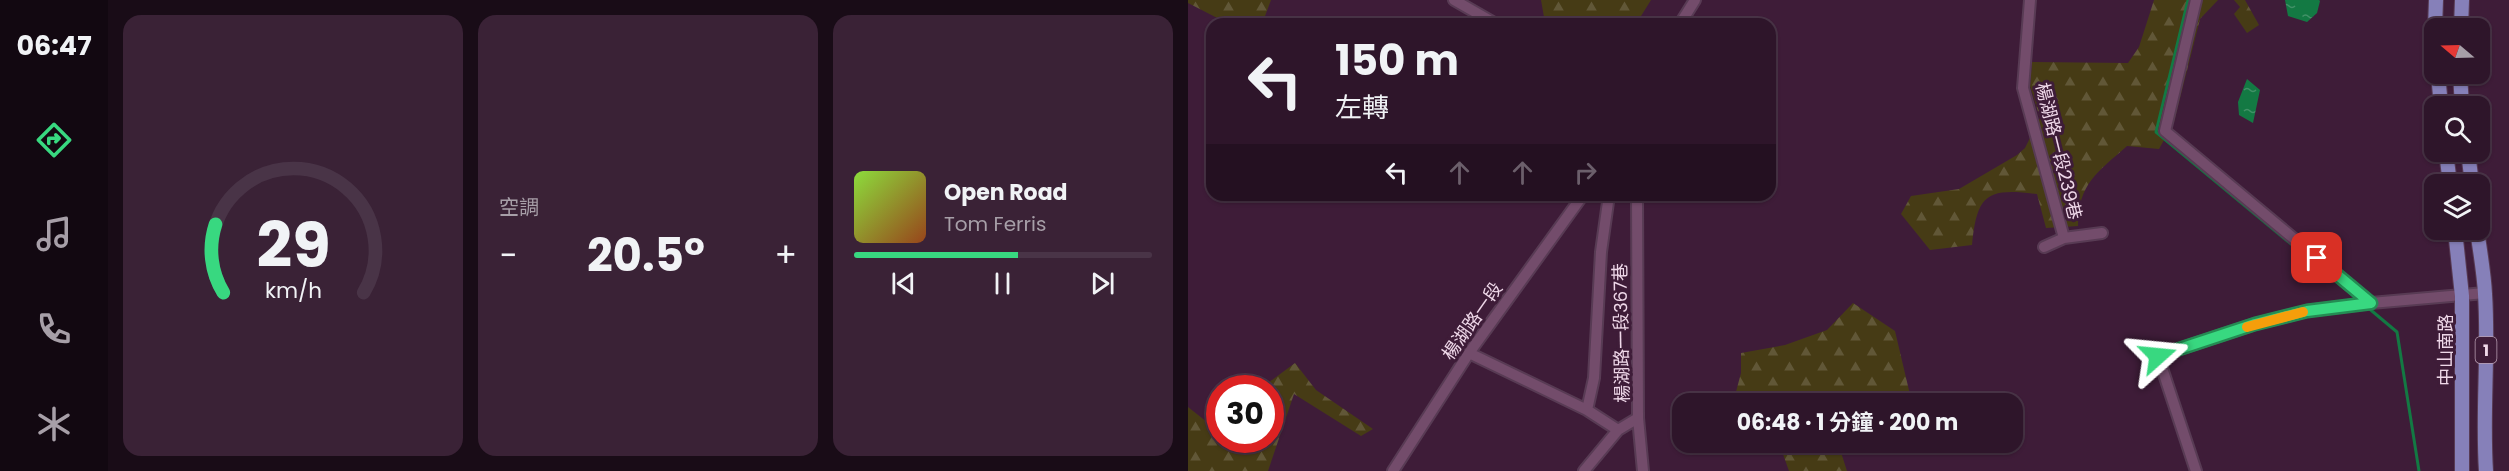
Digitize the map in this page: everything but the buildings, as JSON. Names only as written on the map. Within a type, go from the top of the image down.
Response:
[{"type":"main road","points":[[2435,18],[2436,0]]},
{"type":"main road","points":[[2461,18],[2462,0]]},
{"type":"main road","name":"中山南路","points":[[2456,240],[2462,296],[2462,471]]},
{"type":"main road","name":"1","points":[[2478,240],[2485,293],[2486,471]]},
{"type":"street","points":[[1454,0],[1486,18]]},
{"type":"street","points":[[1684,18],[1695,0]]},
{"type":"street","name":"楊湖路一段239巷","points":[[2030,0],[2023,88],[2064,238]]},
{"type":"street","points":[[2196,0],[2165,131],[2366,303]]},
{"type":"street","name":"楊湖路一段","points":[[1393,471],[1469,353],[1579,201]]},
{"type":"street","points":[[1587,410],[1594,378],[1598,286],[1608,201]]},
{"type":"street","name":"楊湖路一段367巷","points":[[1637,201],[1638,417],[1643,471]]},
{"type":"street","points":[[2044,247],[2064,238],[2102,233]]},
{"type":"street","points":[[2196,471],[2158,356],[2307,311],[2366,303],[2485,293]]},
{"type":"street","points":[[1469,353],[1587,410],[1618,430]]},
{"type":"street","points":[[1584,471],[1618,430],[1638,417]]},
{"type":"green space","points":[[1188,0],[1271,0],[1264,18],[1217,18],[1188,3]]},
{"type":"green space","points":[[1541,0],[1651,0],[1640,18],[1544,17]]},
{"type":"green space","points":[[2154,0],[2218,0],[2200,19],[2174,122],[2159,149],[2127,146],[2107,163],[2086,189],[2079,211],[2078,226],[2046,228],[2037,194],[2006,192],[1988,198],[1982,205],[1977,215],[1972,245],[1930,250],[1901,214],[1911,196],[1959,189],[2017,155],[2025,148],[2040,118],[2030,86],[2032,62],[2128,63],[2139,47]]},
{"type":"green space","points":[[2234,0],[2245,0],[2259,25],[2247,33],[2234,14],[2240,7]]},
{"type":"green space","points":[[1853,303],[1895,331],[1910,393],[1736,393],[1741,373],[1741,353],[1785,345],[1827,330]]},
{"type":"green space","points":[[1295,363],[1316,390],[1373,429],[1361,436],[1294,394],[1284,424],[1284,375],[1279,375]]},
{"type":"green space","points":[[1188,407],[1206,421],[1206,453],[1274,453],[1268,471],[1188,471]]},
{"type":"green space","points":[[1783,453],[1841,453],[1847,471],[1789,471]]},
{"type":"water","points":[[2285,0],[2320,1],[2317,13],[2307,22],[2288,16]]},
{"type":"water","points":[[2247,79],[2260,90],[2253,123],[2239,115],[2238,102]]},
{"type":"waterway","points":[[2188,0],[2156,132],[2361,302]]},
{"type":"waterway","points":[[2366,306],[2397,332],[2419,471]]},
{"type":"slow traffic","points":[[2247,327],[2303,312]]},
{"type":"route","points":[[2158,356],[2255,324],[2307,311],[2371,303],[2317,258]]}]
